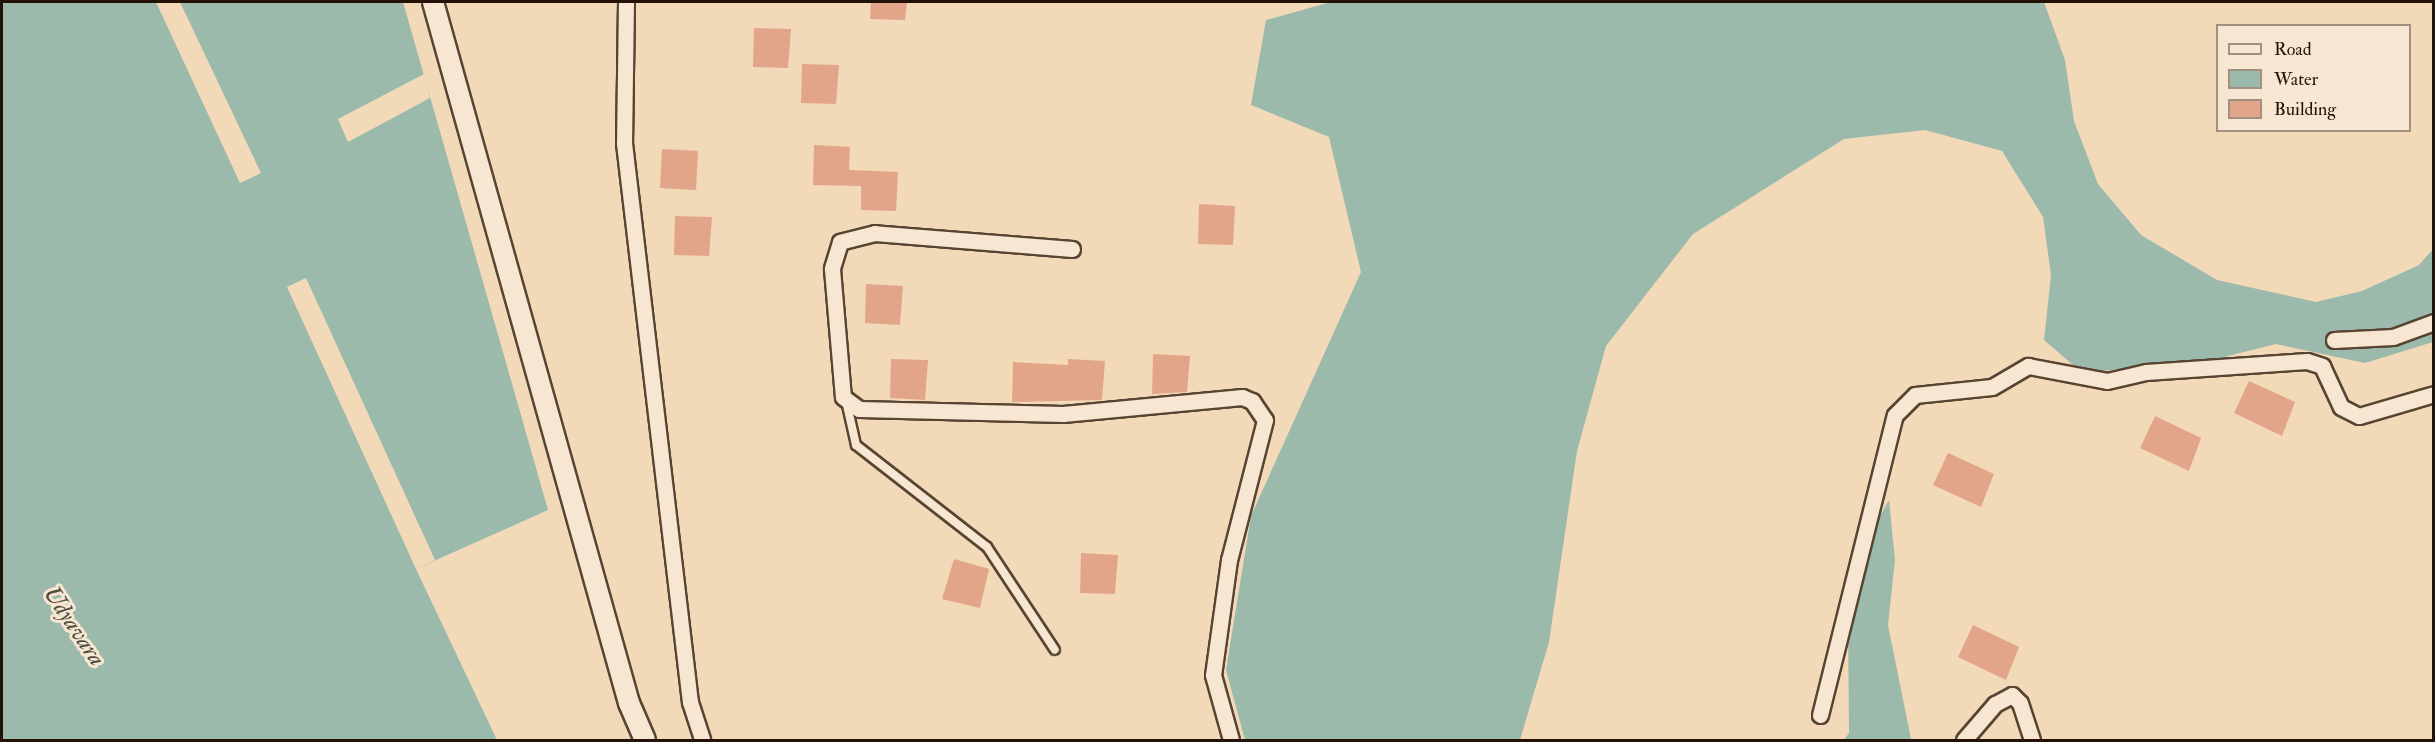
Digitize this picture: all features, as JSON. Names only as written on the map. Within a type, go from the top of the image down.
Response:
[{"type":"street","points":[[433,2],[629,703],[645,741]]},
{"type":"street","points":[[626,2],[624,143],[690,702],[702,741]]},
{"type":"street","points":[[1072,249],[875,233],[840,242],[832,269],[843,397],[848,405],[859,409],[1063,414],[1242,397],[1252,401],[1266,420],[1229,560],[1214,675],[1231,741]]},
{"type":"street","points":[[2334,340],[2392,337],[2433,322]]},
{"type":"street","points":[[1820,715],[1895,415],[1915,395],[1992,387],[2028,366],[2107,381],[2146,372],[2307,361],[2322,366],[2341,407],[2359,416],[2433,394]]},
{"type":"street","points":[[1964,741],[1995,704],[2012,695],[2020,703],[2032,741]]},
{"type":"lane","points":[[848,405],[856,445],[987,547],[1055,650]]},
{"type":"water","name":"Udyavara","points":[[2,2],[403,2],[548,510],[416,569],[497,740],[2,740]]},
{"type":"water","points":[[1331,2],[2044,2],[2065,60],[2074,121],[2098,184],[2141,235],[2217,280],[2316,302],[2362,291],[2419,265],[2433,249],[2433,342],[2365,363],[2276,344],[2212,360],[2102,371],[2073,365],[2044,340],[2051,275],[2043,217],[2002,151],[1925,130],[1844,139],[1693,234],[1606,346],[1577,451],[1549,642],[1520,740],[1245,740],[1226,670],[1251,516],[1361,272],[1329,137],[1251,105],[1266,20]]},
{"type":"water","points":[[1889,500],[1895,560],[1888,625],[1911,739],[1844,740],[1849,733],[1848,619],[1865,543]]},
{"type":"pier","points":[[156,2],[180,2],[261,173],[240,183]]},
{"type":"pier","points":[[424,74],[430,98],[348,142],[338,119]]},
{"type":"pier","points":[[306,278],[435,560],[416,569],[287,287]]},
{"type":"building","points":[[871,2],[907,2],[905,20],[870,19]]},
{"type":"building","points":[[754,28],[791,29],[788,68],[753,67]]},
{"type":"building","points":[[802,64],[839,65],[836,104],[801,103]]},
{"type":"building","points":[[814,145],[850,147],[849,170],[898,172],[896,211],[861,210],[861,186],[813,185]]},
{"type":"building","points":[[662,149],[698,151],[696,190],[660,188]]},
{"type":"building","points":[[1199,204],[1235,206],[1233,245],[1198,244]]},
{"type":"building","points":[[675,216],[712,217],[709,256],[674,255]]},
{"type":"building","points":[[866,284],[903,286],[900,325],[865,323]]},
{"type":"building","points":[[1153,354],[1190,356],[1187,392],[1152,394]]},
{"type":"building","points":[[891,359],[928,360],[925,400],[890,398]]},
{"type":"building","points":[[1068,359],[1105,361],[1102,400],[1012,402],[1013,362],[1068,365]]},
{"type":"building","points":[[2249,381],[2295,402],[2282,436],[2234,413]]},
{"type":"building","points":[[2155,416],[2201,438],[2189,471],[2140,448]]},
{"type":"building","points":[[1948,453],[1994,474],[1981,507],[1933,485]]},
{"type":"building","points":[[1081,553],[1118,555],[1115,594],[1080,593]]},
{"type":"building","points":[[954,559],[989,569],[980,608],[942,599]]},
{"type":"building","points":[[1973,625],[2019,647],[2006,680],[1958,657]]}]
